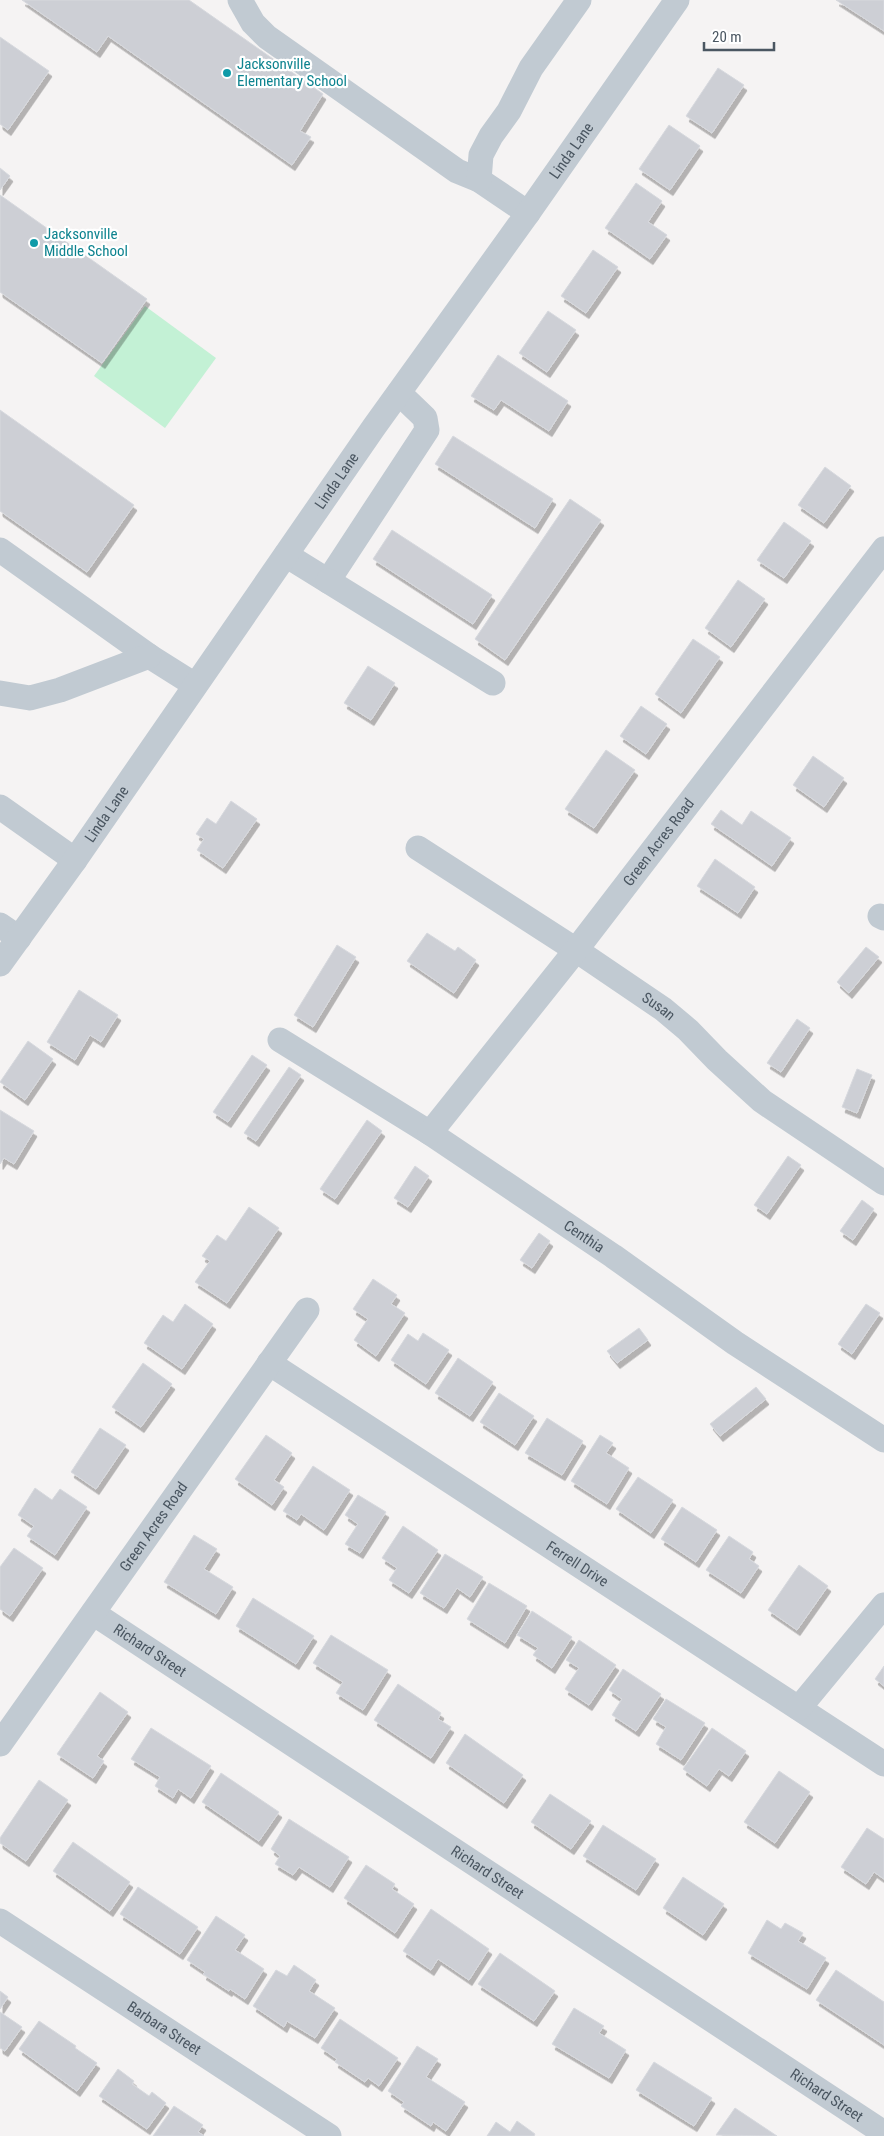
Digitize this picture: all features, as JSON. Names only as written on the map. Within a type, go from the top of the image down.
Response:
[{"type":"street","points":[[240,0],[253,23],[267,37],[457,171],[479,180],[528,213]]},
{"type":"street","points":[[479,180],[481,155],[510,111],[532,68],[579,0]]},
{"type":"street","name":"Linda Lane","points":[[0,964],[9,931],[75,860],[399,392],[528,213],[677,0]]},
{"type":"street","points":[[328,581],[427,430],[426,418],[399,392]]},
{"type":"street","name":"Green Acres Road","points":[[430,1133],[576,950],[884,549]]},
{"type":"street","points":[[0,550],[149,656],[195,685]]},
{"type":"street","points":[[286,555],[493,683]]},
{"type":"street","points":[[0,692],[30,698],[60,690],[149,656]]},
{"type":"street","points":[[0,807],[75,860]]},
{"type":"street","name":"Susan","points":[[418,848],[576,950],[663,1009],[688,1030],[717,1060],[762,1101],[884,1183]]},
{"type":"street","name":"Centhia","points":[[280,1040],[430,1133],[613,1256],[735,1343],[884,1440]]},
{"type":"street","name":"Green Acres Road","points":[[0,1744],[307,1310]]},
{"type":"street","name":"Ferrell Drive","points":[[269,1363],[884,1764]]},
{"type":"street","points":[[799,1708],[884,1605]]},
{"type":"street","name":"Richard Street","points":[[93,1613],[884,2133]]},
{"type":"street","name":"Barbara Street","points":[[0,1921],[329,2136]]},
{"type":"green space","points":[[145,306],[216,358],[165,428],[94,376]]},
{"type":"building","name":"Jacksonville Elementary School","points":[[22,0],[189,0],[323,94],[300,131],[311,137],[292,165],[108,36],[97,52]]},
{"type":"building","points":[[836,0],[884,0],[884,31]]},
{"type":"building","points":[[0,37],[49,71],[8,130],[0,124]]},
{"type":"building","points":[[718,68],[744,85],[712,133],[686,116]]},
{"type":"building","points":[[669,125],[700,146],[670,190],[639,169]]},
{"type":"building","points":[[0,168],[10,176],[0,190]]},
{"type":"building","points":[[636,183],[662,201],[648,222],[667,235],[650,259],[605,228]]},
{"type":"building","name":"Jacksonville Middle School","points":[[0,195],[147,299],[102,363],[0,292]]},
{"type":"building","points":[[593,250],[618,267],[586,313],[561,296]]},
{"type":"building","points":[[548,311],[576,330],[547,372],[519,353]]},
{"type":"building","points":[[498,355],[568,401],[549,431],[501,400],[494,410],[471,396]]},
{"type":"building","points":[[0,410],[134,505],[87,572],[0,511]]},
{"type":"building","points":[[453,436],[553,499],[535,528],[435,464]]},
{"type":"building","points":[[825,467],[851,486],[824,523],[798,505]]},
{"type":"building","points":[[570,499],[601,520],[505,660],[475,639]]},
{"type":"building","points":[[784,522],[811,541],[784,578],[757,560]]},
{"type":"building","points":[[392,530],[492,595],[473,624],[373,559]]},
{"type":"building","points":[[738,580],[765,599],[731,647],[705,628]]},
{"type":"building","points":[[693,639],[720,657],[681,713],[655,694]]},
{"type":"building","points":[[368,666],[395,683],[371,720],[344,703]]},
{"type":"building","points":[[641,706],[667,724],[646,754],[620,736]]},
{"type":"building","points":[[606,750],[635,770],[594,828],[565,809]]},
{"type":"building","points":[[813,756],[844,778],[824,807],[793,785]]},
{"type":"building","points":[[231,801],[257,819],[223,868],[197,850],[204,839],[196,834],[207,818],[216,824]]},
{"type":"building","points":[[721,810],[742,825],[751,811],[791,838],[772,866],[711,824]]},
{"type":"building","points":[[715,859],[755,887],[738,913],[697,886]]},
{"type":"building","points":[[427,933],[455,951],[458,947],[476,960],[454,993],[407,961]]},
{"type":"building","points":[[337,945],[356,957],[313,1027],[294,1015]]},
{"type":"building","points":[[866,947],[879,957],[849,993],[837,982]]},
{"type":"building","points":[[79,990],[118,1015],[101,1042],[90,1035],[75,1060],[47,1042]]},
{"type":"building","points":[[797,1019],[810,1028],[781,1072],[767,1063]]},
{"type":"building","points":[[28,1041],[53,1059],[25,1100],[0,1082]]},
{"type":"building","points":[[252,1055],[267,1065],[228,1122],[213,1112]]},
{"type":"building","points":[[289,1067],[301,1075],[256,1141],[244,1133]]},
{"type":"building","points":[[857,1069],[872,1075],[857,1113],[842,1107]]},
{"type":"building","points":[[0,1110],[34,1131],[14,1164],[4,1158],[0,1164]]},
{"type":"building","points":[[367,1120],[382,1131],[335,1199],[320,1189]]},
{"type":"building","points":[[788,1156],[801,1165],[767,1214],[754,1205]]},
{"type":"building","points":[[415,1166],[429,1176],[408,1207],[394,1198]]},
{"type":"building","points":[[862,1200],[874,1209],[853,1240],[840,1231]]},
{"type":"building","points":[[249,1207],[279,1228],[227,1303],[195,1282],[210,1261],[202,1256],[217,1235],[226,1241]]},
{"type":"building","points":[[539,1233],[550,1241],[532,1268],[520,1260]]},
{"type":"building","points":[[373,1279],[397,1295],[391,1304],[405,1313],[376,1356],[354,1340],[368,1319],[353,1309]]},
{"type":"building","points":[[185,1304],[213,1324],[182,1369],[144,1343],[163,1315],[173,1322]]},
{"type":"building","points":[[866,1304],[880,1313],[852,1354],[838,1344]]},
{"type":"building","points":[[639,1328],[648,1340],[617,1363],[607,1351]]},
{"type":"building","points":[[423,1333],[449,1350],[426,1384],[391,1360],[408,1334],[418,1341]]},
{"type":"building","points":[[458,1358],[493,1382],[470,1416],[435,1393]]},
{"type":"building","points":[[143,1363],[172,1384],[141,1427],[112,1407]]},
{"type":"building","points":[[756,1387],[766,1399],[720,1436],[710,1424]]},
{"type":"building","points":[[499,1393],[534,1416],[515,1445],[480,1422]]},
{"type":"building","points":[[547,1418],[583,1441],[562,1475],[525,1453]]},
{"type":"building","points":[[100,1428],[126,1445],[96,1489],[71,1472]]},
{"type":"building","points":[[266,1435],[292,1453],[274,1480],[284,1487],[272,1505],[235,1479]]},
{"type":"building","points":[[600,1435],[613,1443],[606,1453],[629,1468],[607,1504],[571,1481]]},
{"type":"building","points":[[313,1466],[350,1490],[324,1530],[301,1514],[297,1520],[283,1511]]},
{"type":"building","points":[[638,1477],[673,1500],[651,1533],[616,1509]]},
{"type":"building","points":[[35,1488],[52,1500],[60,1489],[87,1507],[55,1555],[27,1536],[34,1526],[18,1515]]},
{"type":"building","points":[[358,1495],[386,1512],[360,1553],[345,1544],[358,1524],[345,1515]]},
{"type":"building","points":[[682,1507],[717,1530],[696,1562],[661,1539]]},
{"type":"building","points":[[403,1526],[438,1550],[409,1593],[389,1580],[397,1568],[382,1558]]},
{"type":"building","points":[[194,1535],[217,1549],[204,1569],[233,1587],[216,1614],[164,1582]]},
{"type":"building","points":[[729,1536],[753,1552],[749,1559],[759,1566],[741,1593],[706,1570]]},
{"type":"building","points":[[14,1548],[43,1568],[10,1616],[0,1609],[0,1567]]},
{"type":"building","points":[[445,1554],[483,1577],[470,1597],[457,1588],[444,1608],[420,1593]]},
{"type":"building","points":[[799,1565],[828,1586],[797,1630],[768,1610]]},
{"type":"building","points":[[489,1583],[527,1606],[505,1643],[467,1619]]},
{"type":"building","points":[[253,1598],[314,1636],[296,1664],[236,1626]]},
{"type":"building","points":[[532,1611],[572,1637],[552,1668],[533,1655],[538,1648],[517,1635]]},
{"type":"building","points":[[331,1635],[388,1670],[363,1710],[336,1693],[343,1682],[313,1663]]},
{"type":"building","points":[[579,1640],[616,1665],[589,1705],[565,1689],[579,1668],[566,1660]]},
{"type":"building","points":[[884,1666],[884,1686],[875,1679]]},
{"type":"building","points":[[623,1669],[661,1694],[636,1731],[612,1715],[622,1699],[609,1690]]},
{"type":"building","points":[[398,1684],[441,1713],[438,1719],[451,1727],[431,1758],[374,1720]]},
{"type":"building","points":[[100,1692],[128,1712],[97,1756],[104,1761],[93,1778],[57,1754]]},
{"type":"building","points":[[666,1699],[705,1723],[681,1760],[656,1744],[666,1727],[653,1719]]},
{"type":"building","points":[[151,1728],[211,1766],[191,1798],[178,1789],[173,1798],[155,1786],[160,1777],[131,1759]]},
{"type":"building","points":[[712,1728],[746,1751],[729,1776],[719,1769],[707,1786],[683,1769]]},
{"type":"building","points":[[465,1734],[523,1775],[504,1803],[446,1763]]},
{"type":"building","points":[[779,1771],[810,1792],[775,1843],[744,1822]]},
{"type":"building","points":[[221,1773],[279,1812],[259,1841],[202,1802]]},
{"type":"building","points":[[39,1780],[68,1800],[26,1861],[0,1843],[0,1838]]},
{"type":"building","points":[[550,1794],[591,1821],[571,1849],[531,1822]]},
{"type":"building","points":[[289,1819],[349,1857],[330,1887],[299,1867],[293,1875],[275,1864],[280,1856],[271,1849]]},
{"type":"building","points":[[603,1825],[656,1859],[636,1890],[583,1856]]},
{"type":"building","points":[[867,1828],[884,1839],[884,1879],[874,1872],[866,1884],[841,1867]]},
{"type":"building","points":[[73,1842],[130,1882],[110,1911],[53,1871]]},
{"type":"building","points":[[366,1865],[395,1884],[392,1889],[414,1904],[395,1933],[344,1898]]},
{"type":"building","points":[[683,1877],[724,1904],[703,1935],[663,1908]]},
{"type":"building","points":[[138,1887],[198,1927],[180,1954],[120,1914]]},
{"type":"building","points":[[431,1909],[489,1949],[469,1980],[438,1959],[431,1970],[403,1951]]},
{"type":"building","points":[[216,1916],[245,1935],[235,1950],[264,1969],[245,1999],[203,1974],[205,1972],[187,1960]]},
{"type":"building","points":[[767,1920],[781,1929],[785,1923],[803,1933],[798,1941],[826,1958],[807,1989],[748,1953]]},
{"type":"building","points":[[500,1953],[555,1991],[534,2021],[478,1984]]},
{"type":"building","points":[[294,1965],[316,1980],[309,1991],[335,2008],[315,2038],[287,2021],[284,2027],[253,2006],[276,1970],[287,1976]]},
{"type":"building","points":[[836,1970],[884,2002],[884,2045],[816,2000]]},
{"type":"building","points":[[0,1991],[8,1997],[0,2009]]},
{"type":"building","points":[[574,2008],[604,2026],[599,2033],[626,2050],[609,2078],[552,2044]]},
{"type":"building","points":[[0,2012],[22,2027],[5,2051],[0,2048]]},
{"type":"building","points":[[340,2019],[398,2058],[379,2086],[368,2078],[365,2082],[335,2062],[337,2059],[321,2048]]},
{"type":"building","points":[[39,2021],[97,2063],[77,2091],[19,2049]]},
{"type":"building","points":[[417,2046],[438,2059],[426,2077],[465,2102],[446,2131],[433,2122],[431,2126],[401,2106],[404,2102],[388,2091]]},
{"type":"building","points":[[654,2062],[712,2098],[694,2126],[636,2090]]},
{"type":"building","points":[[118,2069],[134,2081],[132,2084],[149,2096],[152,2092],[166,2103],[147,2129],[99,2096]]},
{"type":"building","points":[[174,2106],[203,2125],[198,2132],[204,2136],[153,2136]]},
{"type":"building","points":[[735,2108],[777,2136],[716,2135]]},
{"type":"building","points":[[517,2121],[535,2134],[534,2136],[487,2136],[496,2122],[510,2132]]},
{"type":"place","name":"Jacksonville Elementary School","points":[[227,73]]},
{"type":"place","name":"Jacksonville Middle School","points":[[34,243]]}]
